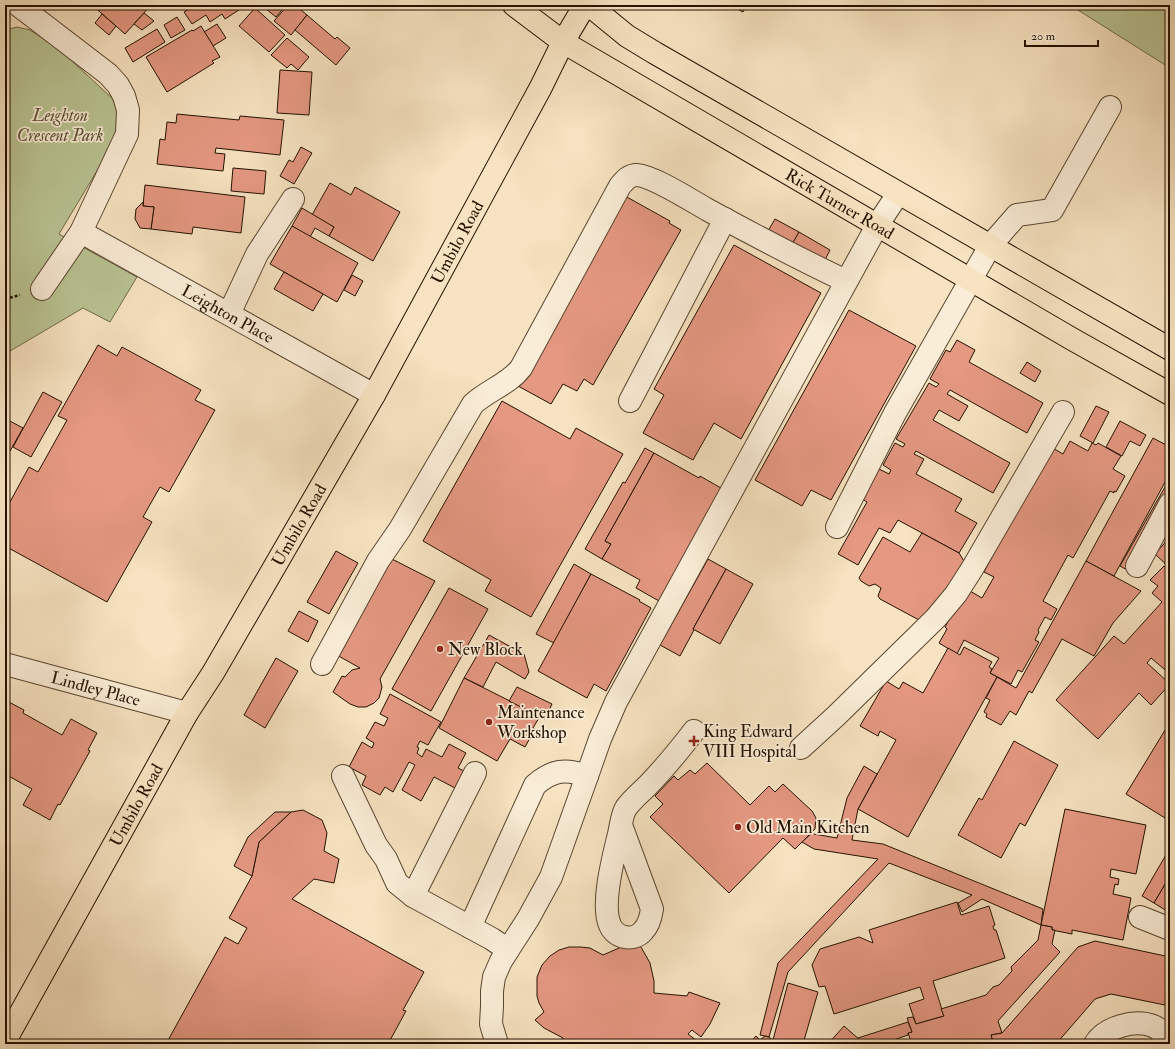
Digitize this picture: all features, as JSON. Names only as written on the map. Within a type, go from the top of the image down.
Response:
[{"type":"main road","name":"Rick Turner Road","points":[[514,5],[563,42],[878,224],[1072,339],[1170,394]]},
{"type":"main road","name":"Umbilo Road","points":[[5,1041],[187,713],[213,673],[374,395],[541,87],[563,42],[585,5]]},
{"type":"main road","points":[[589,5],[627,36],[649,50],[1170,349]]},
{"type":"street","points":[[18,5],[108,74],[118,85],[124,96],[128,110],[127,134],[81,232],[42,289]]},
{"type":"street","points":[[837,527],[894,413],[990,246],[1017,215],[1052,210],[1110,107]]},
{"type":"street","points":[[322,664],[378,561],[400,528],[473,404],[510,379],[521,368],[620,186],[630,176],[636,175],[645,177],[668,188],[792,255],[846,281]]},
{"type":"street","points":[[497,1044],[491,1024],[494,977],[501,961],[528,919],[551,878],[600,739],[616,702],[846,281],[878,224],[898,194]]},
{"type":"street","points":[[229,314],[257,254],[293,200]]},
{"type":"street","points":[[630,401],[725,219]]},
{"type":"street","name":"Leighton Place","points":[[81,232],[374,395]]},
{"type":"street","points":[[801,748],[836,716],[936,618],[956,594],[1063,412]]},
{"type":"street","points":[[1137,566],[1170,504]]},
{"type":"street","name":"Lindley Place","points":[[5,664],[187,713]]},
{"type":"street","points":[[621,825],[626,808],[655,779],[694,731]]},
{"type":"street","points":[[470,927],[535,785],[544,777],[566,771],[587,776]]},
{"type":"street","points":[[413,896],[475,773]]},
{"type":"street","points":[[343,776],[397,883],[413,896],[470,927],[508,950]]},
{"type":"street","points":[[1140,917],[1170,929]]},
{"type":"street","points":[[1095,1044],[1111,1029],[1133,1024],[1154,1026],[1160,1030],[1170,1044]]},
{"type":"green space","points":[[1070,5],[1170,5],[1170,68]]},
{"type":"green space","name":"Leighton Crescent Park","points":[[17,27],[30,30],[58,48],[115,101],[120,117],[118,136],[59,234],[137,277],[110,322],[83,308],[5,354],[5,30]]},
{"type":"building","points":[[92,5],[151,5],[125,34]]},
{"type":"building","points":[[196,5],[245,6],[225,19],[222,14],[210,22],[206,15],[192,24],[184,12]]},
{"type":"building","points":[[261,5],[286,5],[276,17]]},
{"type":"building","points":[[288,5],[295,5],[307,15],[291,35],[274,21]]},
{"type":"building","points":[[335,5],[346,5],[341,10]]},
{"type":"building","points":[[730,5],[747,5],[743,12]]},
{"type":"building","points":[[255,8],[285,35],[269,52],[239,26]]},
{"type":"building","points":[[144,13],[154,21],[142,30],[134,24]]},
{"type":"building","points":[[102,14],[116,26],[109,35],[95,23]]},
{"type":"building","points":[[307,15],[335,39],[337,37],[350,48],[336,65],[295,30]]},
{"type":"building","points":[[177,17],[185,30],[171,38],[164,25]]},
{"type":"building","points":[[217,24],[226,38],[213,46],[204,32]]},
{"type":"building","points":[[201,26],[220,57],[212,61],[214,63],[167,92],[146,57]]},
{"type":"building","points":[[157,29],[165,42],[133,62],[125,48]]},
{"type":"building","points":[[287,38],[309,57],[298,70],[291,64],[287,68],[271,55]]},
{"type":"building","points":[[280,70],[312,72],[309,115],[277,113]]},
{"type":"building","points":[[177,114],[239,120],[240,116],[284,120],[280,155],[216,148],[215,153],[225,154],[223,171],[157,164],[160,139],[165,140],[167,122],[176,123]]},
{"type":"building","points":[[301,147],[312,153],[294,184],[280,176],[289,160],[293,162]]},
{"type":"building","points":[[233,168],[266,171],[264,194],[231,191]]},
{"type":"building","points":[[330,183],[351,195],[355,187],[400,212],[373,261],[329,236],[334,227],[312,215]]},
{"type":"building","points":[[145,185],[245,197],[241,233],[193,227],[192,234],[151,229],[154,207],[143,206]]},
{"type":"building","points":[[625,196],[670,221],[669,223],[681,230],[593,385],[584,379],[577,391],[563,384],[551,404],[518,386]]},
{"type":"building","points":[[143,202],[143,206],[154,207],[151,229],[140,228],[135,219],[136,209]]},
{"type":"building","points":[[302,208],[334,227],[329,236],[315,228],[310,237],[292,226]]},
{"type":"building","points":[[775,219],[799,232],[792,245],[768,231]]},
{"type":"building","points":[[292,226],[358,263],[337,302],[270,264]]},
{"type":"building","points":[[799,232],[830,250],[823,264],[791,246]]},
{"type":"building","points":[[734,245],[821,293],[741,439],[714,423],[693,460],[643,433],[664,395],[654,389]]},
{"type":"building","points":[[284,272],[323,294],[313,311],[274,289]]},
{"type":"building","points":[[352,275],[363,281],[355,296],[344,290]]},
{"type":"building","points":[[849,310],[916,346],[831,500],[811,490],[802,506],[755,480]]},
{"type":"building","points":[[957,340],[975,350],[969,362],[1043,403],[1027,433],[950,390],[947,394],[968,406],[959,421],[939,410],[933,420],[1010,463],[993,493],[916,451],[914,454],[924,459],[916,474],[962,499],[955,511],[977,523],[959,553],[898,520],[890,533],[879,528],[858,565],[838,554],[867,502],[862,499],[879,469],[889,474],[891,470],[883,465],[895,443],[903,447],[905,444],[896,439],[929,383],[936,387],[939,384],[930,379],[946,350],[950,352]]},
{"type":"building","points":[[98,345],[117,356],[122,347],[201,390],[195,400],[215,410],[169,492],[160,487],[143,517],[152,522],[107,602],[5,546],[5,511],[29,467],[38,472],[67,420],[58,416]]},
{"type":"building","points":[[1027,362],[1041,371],[1035,382],[1020,373]]},
{"type":"building","points":[[43,392],[62,402],[31,457],[13,447]]},
{"type":"building","points":[[502,401],[570,439],[576,428],[623,454],[531,617],[485,591],[491,580],[423,541]]},
{"type":"building","points":[[1096,406],[1109,412],[1093,443],[1080,436]]},
{"type":"building","points":[[6,419],[23,428],[5,460],[5,420]]},
{"type":"building","points":[[1120,421],[1146,435],[1140,446],[1130,441],[1122,456],[1106,447]]},
{"type":"building","points":[[1153,438],[1170,447],[1170,473],[1114,576],[1086,561]]},
{"type":"building","points":[[1070,441],[1088,451],[1092,443],[1096,445],[1098,443],[1121,456],[1113,469],[1125,476],[1116,492],[1114,491],[1114,493],[1110,491],[1073,558],[1068,555],[1043,601],[1057,609],[1051,620],[1045,617],[1038,630],[1039,632],[1035,640],[1039,642],[1022,672],[1018,670],[1011,684],[990,673],[999,658],[964,640],[957,654],[939,643],[947,629],[945,627],[961,598],[970,591],[982,598],[994,577],[984,572],[1051,447],[1063,454]]},
{"type":"building","points":[[645,448],[654,453],[605,541],[611,544],[602,559],[585,549],[623,482],[625,483]]},
{"type":"building","points":[[654,453],[699,478],[700,476],[721,488],[659,601],[636,588],[640,580],[602,559],[611,544],[605,541]]},
{"type":"building","points":[[1165,487],[1170,490],[1170,520],[1138,576],[1120,566]]},
{"type":"building","points":[[922,533],[959,553],[964,561],[939,604],[934,603],[925,619],[919,620],[880,599],[878,596],[881,588],[875,584],[869,586],[859,578],[883,537],[910,552]]},
{"type":"building","points":[[1170,537],[1170,568],[1155,554]]},
{"type":"building","points":[[336,551],[358,563],[329,614],[307,602]]},
{"type":"building","points":[[390,558],[435,581],[380,679],[382,687],[379,698],[374,703],[366,707],[358,707],[350,704],[333,692],[342,676],[345,677],[352,670],[360,668],[335,654]]},
{"type":"building","points":[[708,559],[726,569],[680,656],[660,645]]},
{"type":"building","points":[[1086,561],[1141,591],[1113,623],[1094,656],[1062,639],[1032,693],[1029,691],[1016,715],[1010,711],[1001,725],[986,717],[987,714],[984,712],[990,700],[986,698],[997,677],[1016,688]]},
{"type":"building","points":[[574,564],[591,574],[554,643],[536,634]]},
{"type":"building","points":[[1164,566],[1170,571],[1170,674],[1151,658],[1147,663],[1170,684],[1151,705],[1139,693],[1098,739],[1056,700],[1114,636],[1124,644],[1162,602],[1152,593],[1158,586],[1150,580]]},
{"type":"building","points":[[726,569],[753,584],[720,644],[693,629]]},
{"type":"building","points":[[591,574],[640,600],[639,601],[651,608],[606,691],[594,684],[587,698],[538,671]]},
{"type":"building","name":"New Block","points":[[449,588],[488,609],[431,711],[392,689]]},
{"type":"building","points":[[299,611],[318,621],[308,642],[288,631]]},
{"type":"building","points":[[489,635],[524,654],[529,672],[525,679],[496,662],[483,687],[464,678]]},
{"type":"building","points":[[964,647],[992,662],[989,667],[992,669],[990,673],[997,677],[908,837],[858,809],[896,740],[880,731],[878,736],[860,726],[886,681],[899,689],[903,682],[923,693],[948,648],[960,655]]},
{"type":"building","points":[[276,658],[298,671],[265,728],[244,715]]},
{"type":"building","name":"Maintenance Workshop","points":[[464,678],[540,716],[525,747],[510,739],[497,761],[439,728]]},
{"type":"building","points":[[517,687],[552,704],[545,719],[509,701]]},
{"type":"building","points":[[390,694],[441,722],[428,745],[420,741],[417,747],[419,748],[417,753],[422,757],[426,749],[442,757],[449,744],[466,753],[458,768],[464,771],[455,788],[434,777],[421,801],[402,790],[415,765],[409,762],[393,792],[385,787],[380,795],[362,785],[366,776],[349,767],[362,742],[372,748],[374,743],[366,738],[375,722],[384,726],[388,718],[380,714]]},
{"type":"building","points":[[5,700],[24,710],[23,713],[62,735],[71,719],[97,733],[88,750],[90,751],[50,820],[23,805],[32,789],[5,774]]},
{"type":"building","points":[[1170,722],[1170,821],[1126,794]]},
{"type":"building","points":[[1014,741],[1058,765],[1025,826],[1020,823],[1001,858],[958,835],[979,798],[982,800]]},
{"type":"building","name":"Old Main Kitchen","points":[[707,763],[750,805],[769,786],[775,792],[783,784],[812,811],[816,818],[815,829],[795,849],[783,838],[729,893],[650,817],[663,804],[655,796],[674,776],[678,780],[690,770],[695,774]]},
{"type":"building","points":[[864,766],[877,774],[858,809],[852,840],[883,844],[1043,909],[1041,925],[982,899],[962,912],[958,903],[972,895],[889,863],[788,972],[769,1037],[760,1035],[778,963],[878,859],[814,849],[802,842],[812,833],[837,838],[847,798]]},
{"type":"building","points":[[1065,809],[1146,825],[1136,874],[1111,869],[1110,877],[1119,879],[1118,885],[1115,884],[1113,894],[1131,898],[1123,940],[1072,930],[1072,934],[1052,930],[1052,927],[1041,925]]},
{"type":"building","points":[[303,810],[322,820],[327,833],[324,851],[339,859],[334,883],[314,879],[292,899],[424,972],[403,1010],[406,1011],[388,1044],[166,1044],[225,937],[238,944],[247,928],[229,918],[252,876],[259,842],[291,812]]},
{"type":"building","points":[[275,812],[291,812],[259,842],[252,876],[234,866],[248,837]]},
{"type":"building","points":[[1170,848],[1170,876],[1154,903],[1142,896]]},
{"type":"building","points":[[1170,876],[1170,913],[1154,903]]},
{"type":"building","points":[[957,902],[961,915],[989,906],[995,925],[993,926],[994,930],[996,930],[1005,958],[933,981],[944,1016],[916,1024],[909,1004],[924,999],[920,987],[834,1014],[825,986],[819,987],[812,965],[820,949],[859,937],[873,943],[869,930]]},
{"type":"building","points":[[1041,925],[1052,927],[1052,930],[1055,930],[1052,944],[1060,952],[998,1021],[1002,1033],[991,1035],[994,1044],[912,1044],[908,1033],[912,1032],[907,1018],[913,1017],[916,1024],[944,1016],[941,1009],[986,995],[993,987],[999,985],[1012,971],[1011,967],[1038,940]]},
{"type":"building","points":[[635,941],[641,947],[650,963],[654,981],[654,993],[687,996],[689,992],[720,1003],[710,1024],[701,1037],[692,1030],[688,1034],[697,1041],[694,1044],[563,1044],[563,1038],[544,1028],[535,1020],[544,1012],[537,996],[537,977],[542,965],[550,956],[559,950],[569,947],[590,948],[603,955]]},
{"type":"building","points":[[1095,941],[1170,957],[1170,1006],[1111,994],[1095,999],[1056,1044],[994,1044],[991,1035],[1002,1033],[1078,947]]},
{"type":"building","points":[[788,983],[818,992],[803,1044],[787,1044],[773,1040]]},
{"type":"building","points":[[908,1022],[912,1032],[908,1033],[908,1035],[882,1044],[857,1044],[860,1040],[858,1038]]},
{"type":"building","points":[[844,1026],[860,1040],[857,1044],[828,1044]]},
{"type":"building","points":[[756,1036],[764,1044],[749,1044]]},
{"type":"building","points":[[765,1036],[769,1037],[777,1044],[764,1044],[760,1040]]},
{"type":"place","name":"New Block","points":[[440,649]]},
{"type":"place","name":"Maintenance Workshop","points":[[489,722]]},
{"type":"place","name":"King Edward VIII Hospital","points":[[694,741]]},
{"type":"place","name":"Old Main Kitchen","points":[[738,827]]}]
